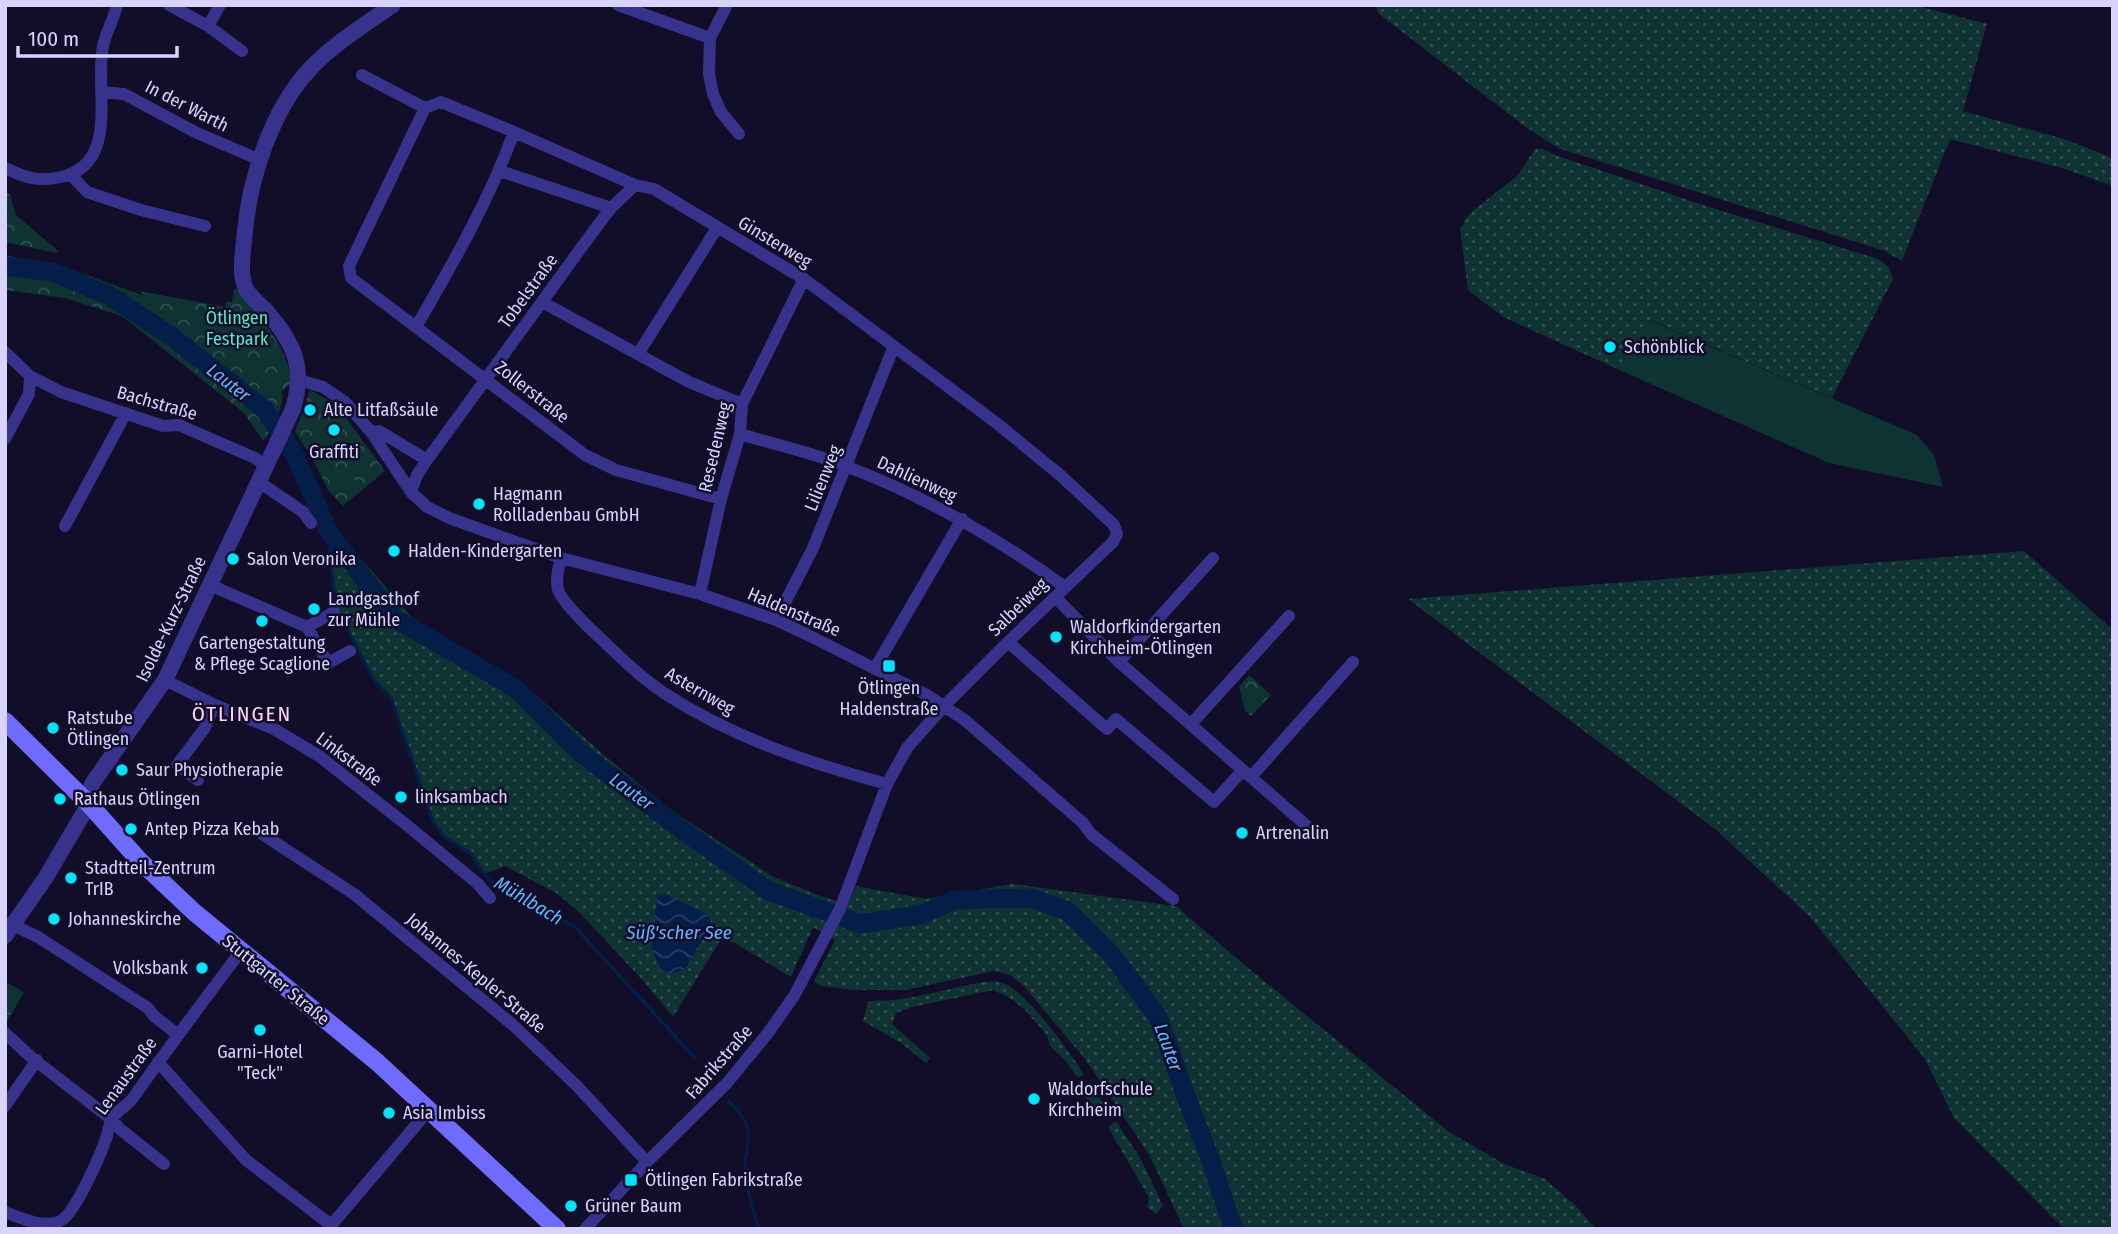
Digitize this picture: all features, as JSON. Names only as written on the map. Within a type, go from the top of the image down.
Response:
[{"type":"main road","name":"Stuttgarter Straße","points":[[5,721],[194,912],[377,1062],[556,1229]]},
{"type":"street","points":[[5,168],[43,181],[71,175],[87,163],[101,132],[103,47],[117,5]]},
{"type":"street","points":[[169,5],[208,26],[242,51]]},
{"type":"street","points":[[208,26],[220,5]]},
{"type":"street","points":[[299,380],[298,362],[290,342],[246,289],[242,266],[248,206],[260,160],[294,88],[310,68],[393,5]]},
{"type":"street","points":[[618,5],[710,38]]},
{"type":"street","points":[[727,5],[710,38],[709,74],[721,113],[739,134]]},
{"type":"street","name":"Ginsterweg","points":[[362,75],[425,108],[441,103],[635,185],[653,190],[804,279],[999,425],[1060,475],[1114,525],[1117,534]]},
{"type":"street","name":"In der Warth","points":[[101,92],[124,94],[197,133],[260,160]]},
{"type":"street","name":"Zollerstraße","points":[[425,108],[349,266],[351,278],[585,455],[615,470],[722,499]]},
{"type":"street","points":[[416,327],[468,236],[500,171],[514,132]]},
{"type":"street","points":[[500,171],[611,208]]},
{"type":"street","points":[[71,175],[87,192],[205,226]]},
{"type":"street","name":"Tobelstraße","points":[[411,492],[417,475],[485,380],[611,208],[635,185]]},
{"type":"street","points":[[638,354],[717,228]]},
{"type":"street","name":"Resedenweg","points":[[700,594],[740,434],[742,404],[804,279]]},
{"type":"street","points":[[542,302],[689,382],[742,404]]},
{"type":"street","name":"Lilienweg","points":[[776,620],[813,548],[894,346]]},
{"type":"street","name":"Bachstraße","points":[[5,352],[30,376],[61,392],[163,426],[179,425],[255,458],[266,466]]},
{"type":"street","points":[[5,439],[29,394],[30,376]]},
{"type":"street","name":"Isolde-Kurz-Straße","points":[[9,930],[46,877],[89,804],[92,784],[165,680],[293,409],[299,380]]},
{"type":"street","name":"Haldenstraße","points":[[299,380],[323,387],[340,398],[371,432],[411,492],[427,508],[561,558],[700,594],[776,620],[876,668],[944,706],[966,721],[1083,823],[1091,834],[1173,899]]},
{"type":"street","points":[[65,526],[125,413]]},
{"type":"street","name":"Haldenstraße","points":[[371,432],[379,431],[427,460]]},
{"type":"street","name":"Dahlienweg","points":[[740,434],[847,466],[932,503],[1018,554],[1065,587]]},
{"type":"street","points":[[258,482],[303,512],[311,523]]},
{"type":"street","points":[[876,668],[961,519]]},
{"type":"street","name":"Salbeiweg","points":[[944,706],[1107,548],[1117,534]]},
{"type":"street","name":"Asternweg","points":[[561,558],[556,578],[558,592],[586,625],[628,665],[663,692],[706,718],[785,753],[817,765],[887,783]]},
{"type":"street","points":[[1119,662],[1213,558]]},
{"type":"street","points":[[210,585],[307,627],[328,663],[350,651]]},
{"type":"street","points":[[1055,597],[1119,662],[1308,827]]},
{"type":"street","points":[[307,627],[334,612]]},
{"type":"street","points":[[1191,724],[1289,616]]},
{"type":"street","points":[[1008,642],[1107,729],[1116,719],[1214,802],[1247,773],[1353,662]]},
{"type":"street","name":"Linkstraße","points":[[165,680],[215,705],[274,729],[319,755],[478,884],[490,898]]},
{"type":"street","points":[[198,780],[177,765],[204,729],[215,705]]},
{"type":"street","points":[[887,783],[908,748],[944,706]]},
{"type":"street","name":"Fabrikstraße","points":[[584,1229],[727,1083],[800,988],[846,895],[887,783]]},
{"type":"street","name":"Johannes-Kepler-Straße","points":[[262,834],[354,894],[513,1024],[577,1086],[647,1162]]},
{"type":"street","points":[[9,930],[38,936],[148,1008],[177,1034]]},
{"type":"street","name":"Lenaustraße","points":[[8,1213],[45,1224],[53,1224],[68,1215],[80,1197],[98,1157],[111,1119],[129,1104],[177,1034],[241,951]]},
{"type":"street","points":[[5,1033],[164,1164]]},
{"type":"street","points":[[5,1106],[37,1060]]},
{"type":"street","points":[[158,1062],[246,1160],[330,1227],[428,1111]]},
{"type":"green space","points":[[1375,5],[1914,5],[1987,24],[1963,111],[2064,139],[2113,158],[2113,186],[2062,168],[1950,139],[1902,261],[1885,251],[1558,148],[1523,125],[1379,14]]},
{"type":"green space","points":[[1535,149],[1543,149],[1706,206],[1875,258],[1885,264],[1893,279],[1832,398],[1650,320],[1624,372],[1505,318],[1468,290],[1460,229],[1469,214],[1518,175]]},
{"type":"green space","points":[[5,190],[10,195],[16,215],[58,251],[56,253],[5,242]]},
{"type":"green space","name":"Ötlingen Festpark","points":[[5,255],[69,269],[145,296],[139,291],[225,307],[226,302],[232,302],[234,289],[239,289],[279,345],[289,370],[290,384],[281,392],[283,395],[279,413],[267,436],[263,441],[244,413],[122,316],[65,298],[5,290]]},
{"type":"green space","points":[[1649,320],[1917,435],[1934,455],[1943,487],[1829,463],[1624,372]]},
{"type":"green space","points":[[310,390],[336,404],[385,471],[343,506],[328,490],[313,459],[295,432]]},
{"type":"green space","points":[[348,471],[358,484],[344,494],[335,481]]},
{"type":"green space","points":[[334,546],[365,563],[411,616],[458,647],[520,681],[671,810],[772,876],[848,905],[856,886],[926,899],[1012,884],[1176,906],[1449,1132],[1504,1164],[1545,1179],[1575,1205],[1596,1229],[1184,1229],[1150,1156],[1085,1059],[1024,986],[1010,975],[994,971],[905,990],[856,990],[821,986],[814,981],[835,940],[813,927],[791,977],[723,936],[673,1017],[578,911],[556,893],[505,866],[484,874],[469,852],[443,836],[433,822],[391,698],[375,682],[335,606],[331,554],[336,553]]},
{"type":"green space","points":[[2024,551],[2113,630],[2113,1229],[2064,1229],[1954,1118],[1925,1059],[1810,917],[1715,829],[1408,599]]},
{"type":"green space","points":[[1249,675],[1271,695],[1251,716],[1245,711],[1239,687]]},
{"type":"green space","points":[[5,982],[24,992],[5,1025]]},
{"type":"green space","points":[[983,982],[999,982],[1021,996],[1046,1022],[1084,1074],[1078,1078],[1050,1046],[1047,1035],[1024,1009],[993,990],[912,1007],[896,1013],[892,1024],[930,1058],[926,1063],[901,1043],[863,1021],[868,1001],[912,997]]},
{"type":"green space","points":[[1090,1084],[1111,1115],[1106,1118],[1079,1091]]},
{"type":"green space","points":[[1116,1121],[1141,1159],[1163,1206],[1156,1214],[1147,1207],[1149,1198],[1108,1127]]},
{"type":"water","name":"Süß'scher See","points":[[657,894],[663,897],[665,894],[707,914],[711,920],[710,927],[685,969],[672,974],[661,970],[652,949]]},
{"type":"waterway","name":"Lauter","points":[[5,266],[53,272],[110,296],[171,336],[264,409],[295,455],[328,531],[394,618],[515,688],[582,754],[769,891],[861,924],[924,914],[954,900],[1031,898],[1068,911],[1113,956],[1158,1017],[1235,1229]]},
{"type":"waterway","name":"Mühlbach","points":[[328,531],[335,606],[375,682],[391,698],[433,822],[443,836],[469,852],[484,874],[495,884],[575,927],[695,1058]]},
{"type":"waterway","name":"Mühlbach","points":[[729,1101],[747,1125],[745,1162],[748,1190],[760,1229]]},
{"type":"place","name":"Schönblick","points":[[1610,347]]},
{"type":"place","name":"Alte Litfaßsäule","points":[[310,410]]},
{"type":"place","name":"Graffiti","points":[[334,430]]},
{"type":"place","name":"Hagmann Rollladenbau GmbH","points":[[479,504]]},
{"type":"place","name":"Halden-Kindergarten","points":[[394,551]]},
{"type":"place","name":"Salon Veronika","points":[[233,559]]},
{"type":"place","name":"Landgasthof zur Mühle","points":[[314,609]]},
{"type":"place","name":"Gartengestaltung & Pflege Scaglione","points":[[262,621]]},
{"type":"place","name":"Waldorfkindergarten Kirchheim-Ötlingen","points":[[1056,637]]},
{"type":"place","name":"Ötlingen Haldenstraße","points":[[889,666]]},
{"type":"place","name":"Ratstube Ötlingen","points":[[53,728]]},
{"type":"place","name":"Saur Physiotherapie","points":[[122,770]]},
{"type":"place","name":"linksambach","points":[[401,797]]},
{"type":"place","name":"Rathaus Ötlingen","points":[[60,799]]},
{"type":"place","name":"Antep Pizza Kebab","points":[[131,829]]},
{"type":"place","name":"Artrenalin","points":[[1242,833]]},
{"type":"place","name":"Stadtteil-Zentrum TrIB","points":[[71,878]]},
{"type":"place","name":"Johanneskirche","points":[[54,919]]},
{"type":"place","name":"Volksbank","points":[[202,968]]},
{"type":"place","name":"Garni-Hotel \"Teck\"","points":[[260,1030]]},
{"type":"place","name":"Waldorfschule Kirchheim","points":[[1034,1099]]},
{"type":"place","name":"Asia Imbiss","points":[[389,1113]]},
{"type":"place","name":"Ötlingen Fabrikstraße","points":[[631,1180]]},
{"type":"place","name":"Grüner Baum","points":[[571,1206]]},
{"type":"district","name":"ÖTLINGEN","points":[[242,714]]}]
